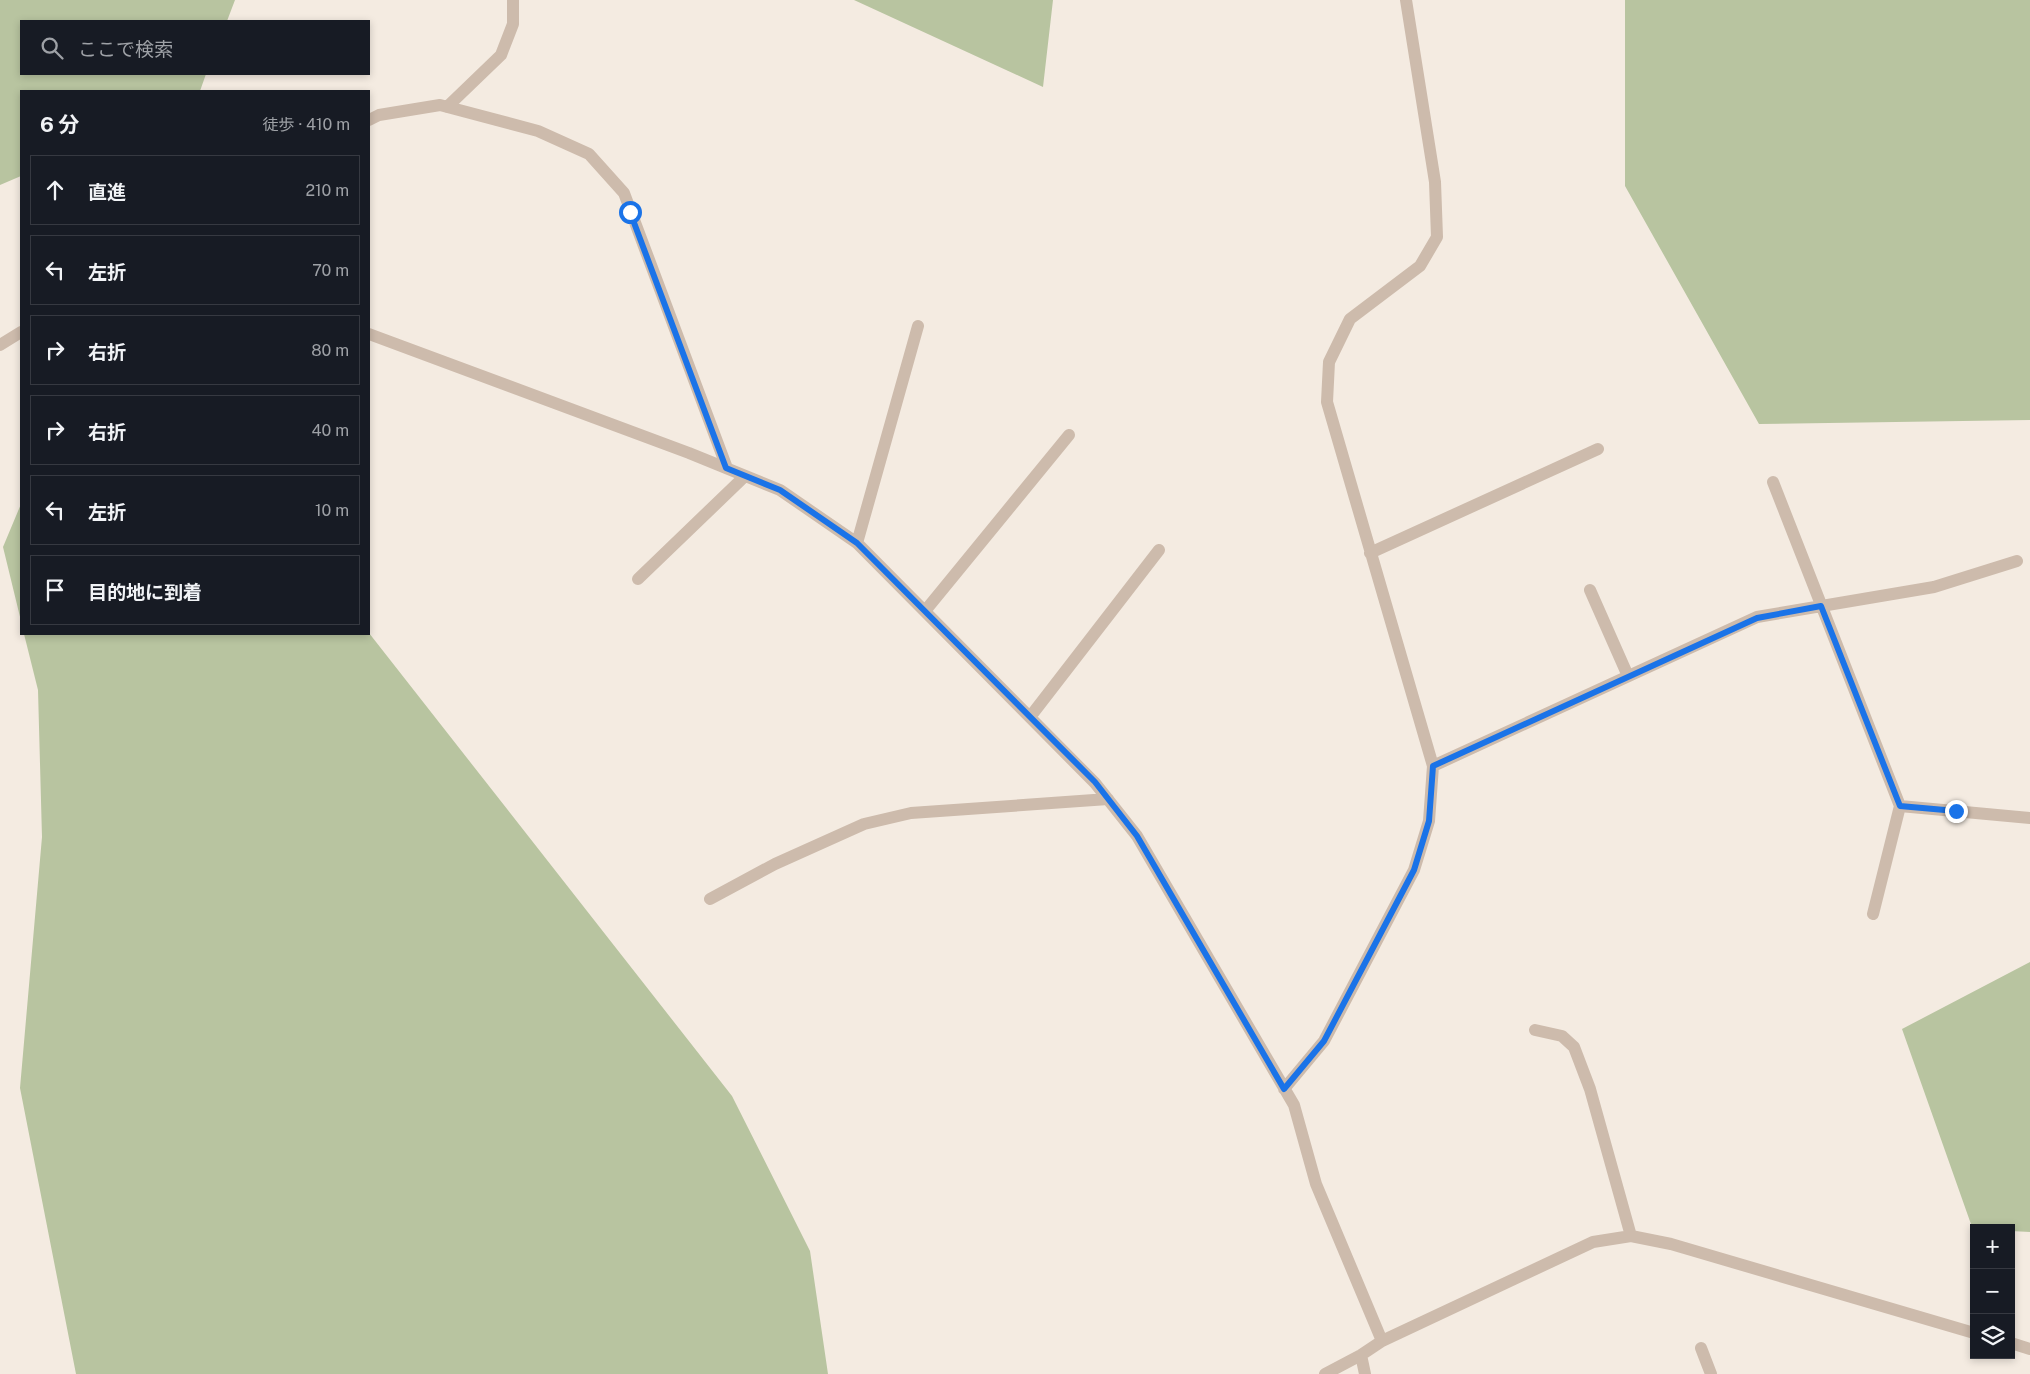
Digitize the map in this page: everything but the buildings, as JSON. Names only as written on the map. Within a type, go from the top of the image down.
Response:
[{"type":"street","points":[[447,107],[501,55],[513,24],[513,0]]},
{"type":"street","points":[[1284,1089],[1324,1041],[1414,870],[1429,821],[1433,766],[1327,402],[1329,362],[1350,319],[1420,266],[1437,237],[1435,182],[1406,0]]},
{"type":"street","points":[[370,120],[379,115],[440,105],[538,131],[589,154],[624,194],[726,468]]},
{"type":"street","points":[[857,543],[918,326]]},
{"type":"street","points":[[0,345],[20,333]]},
{"type":"street","points":[[370,334],[780,490],[857,543],[1095,782],[1137,836],[1294,1105],[1316,1184],[1382,1341]]},
{"type":"street","points":[[925,611],[1069,435]]},
{"type":"street","points":[[1370,553],[1598,450]]},
{"type":"street","points":[[638,579],[746,476]]},
{"type":"street","points":[[1773,482],[1900,806],[1873,914]]},
{"type":"street","points":[[1030,717],[1159,550]]},
{"type":"street","points":[[1433,766],[1757,618],[1934,586],[2017,561]]},
{"type":"street","points":[[1590,590],[1628,676]]},
{"type":"street","points":[[710,898],[776,864],[864,824],[911,813],[1108,799]]},
{"type":"street","points":[[1900,806],[2030,818]]},
{"type":"street","points":[[1535,1030],[1562,1036],[1574,1047],[1590,1089],[1630,1236]]},
{"type":"street","points":[[1325,1374],[1361,1355],[1382,1341],[1592,1242],[1630,1236],[1672,1244],[1970,1331]]},
{"type":"street","points":[[2015,1345],[2030,1349]]},
{"type":"street","points":[[1702,1348],[1711,1374]]},
{"type":"street","points":[[1361,1355],[1365,1374]]},
{"type":"green space","points":[[0,0],[235,0],[227,20],[20,20],[20,75],[206,75],[200,90],[20,90],[20,176],[0,185]]},
{"type":"green space","points":[[854,0],[1053,0],[1043,87]]},
{"type":"green space","points":[[1625,0],[2030,0],[2030,420],[1759,424],[1625,186]]},
{"type":"green space","points":[[20,506],[20,617],[3,547]]},
{"type":"green space","points":[[370,634],[732,1096],[810,1251],[828,1374],[76,1374],[20,1088],[42,837],[38,690],[24,635]]},
{"type":"green space","points":[[2030,962],[2030,1232],[2015,1231],[2015,1224],[1971,1224],[1902,1029]]},
{"type":"route","points":[[630,212],[726,468],[780,490],[857,543],[1095,782],[1137,836],[1284,1089],[1324,1041],[1414,870],[1429,821],[1433,766],[1757,618],[1821,606],[1900,806],[1956,811]]}]
